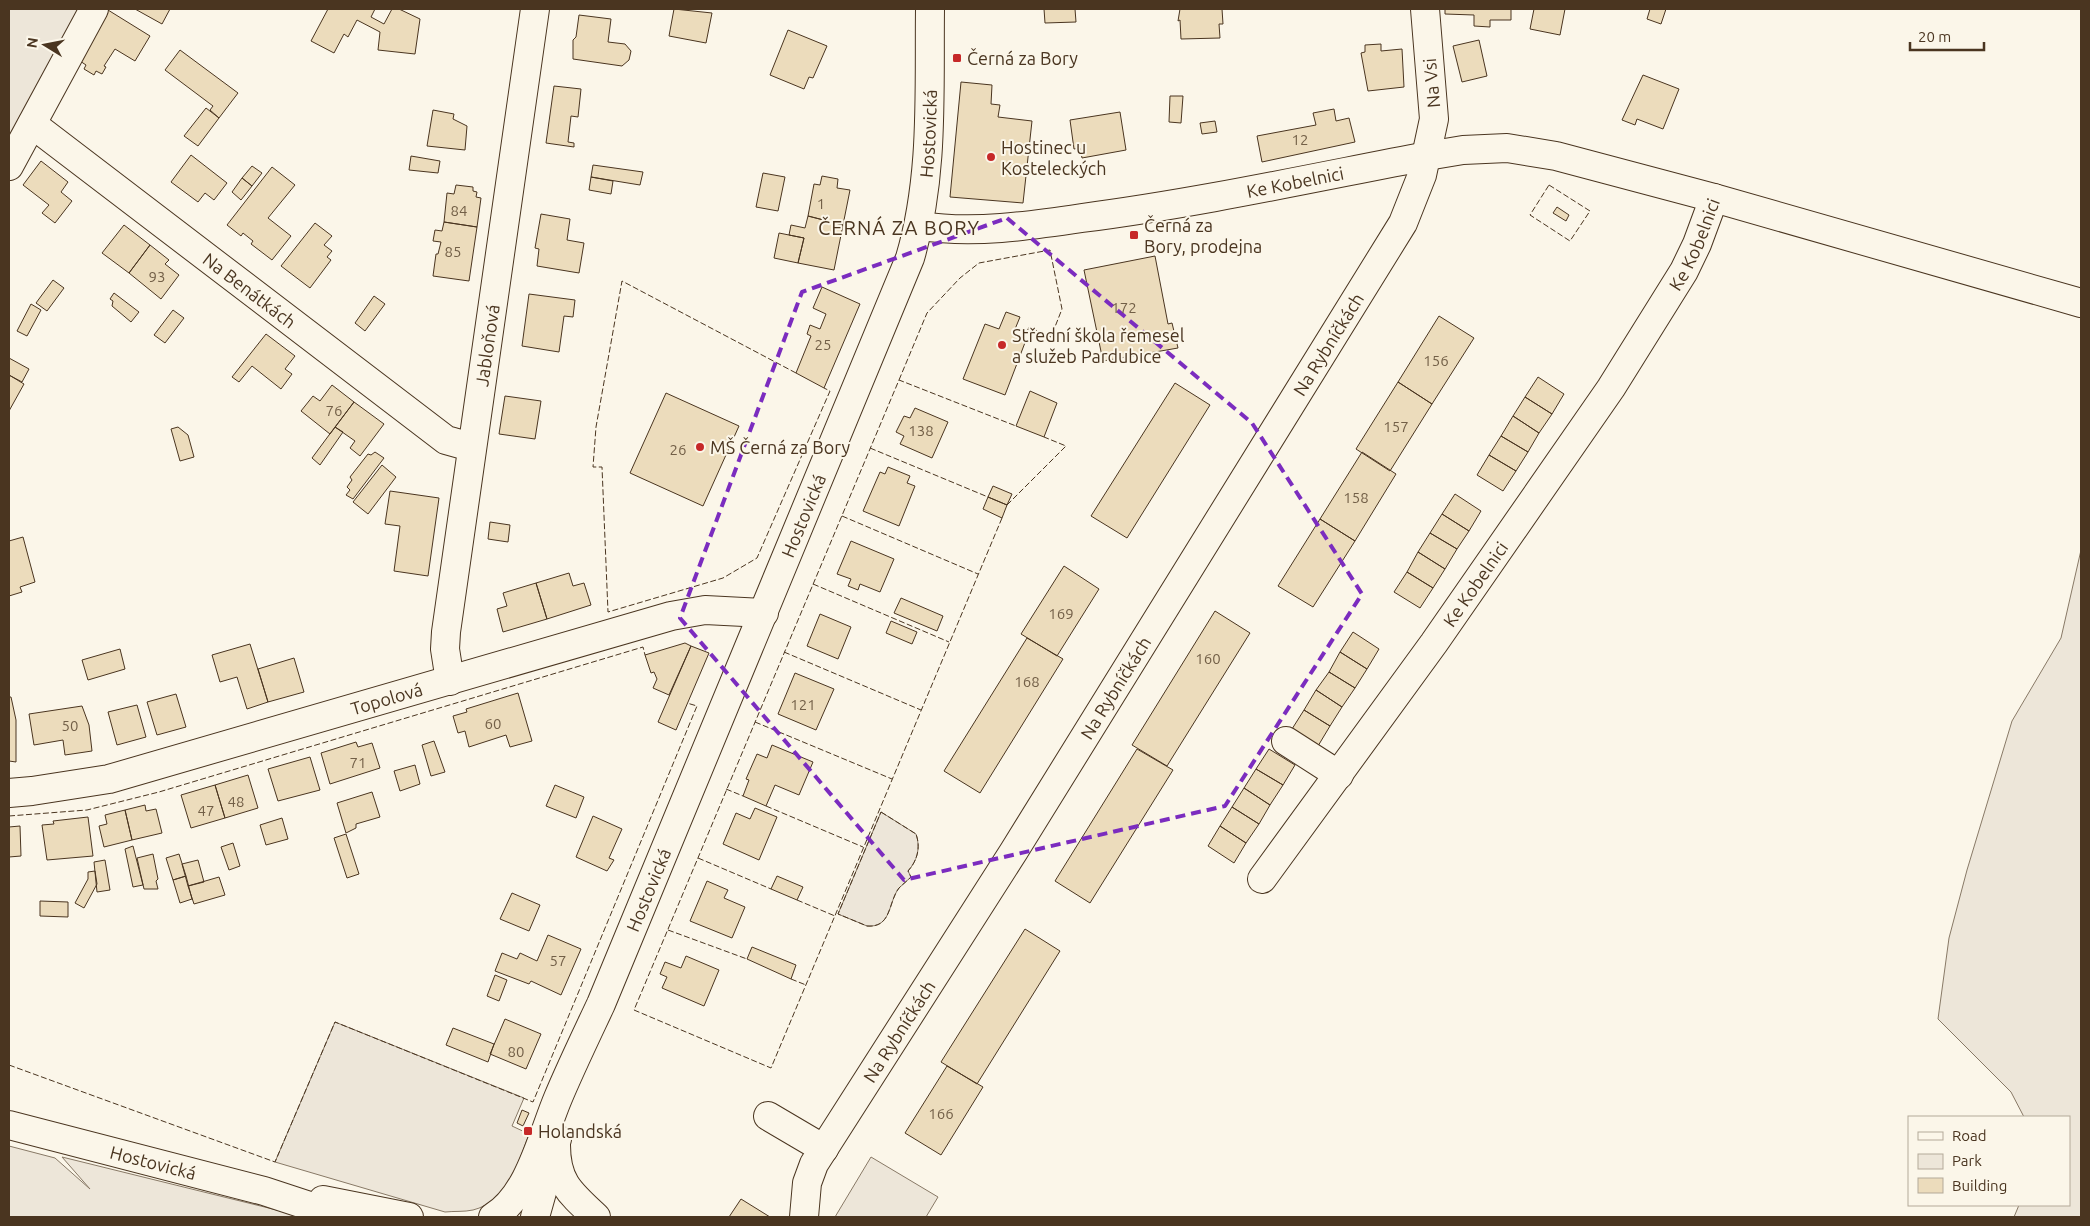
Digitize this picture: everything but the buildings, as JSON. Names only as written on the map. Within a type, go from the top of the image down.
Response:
[{"type":"street","points":[[9,166],[94,9]]},
{"type":"street","name":"Jabloňová","points":[[450,681],[446,632],[535,9]]},
{"type":"street","name":"Hostovická","points":[[492,1217],[506,1208],[521,1187],[571,1068],[601,1004],[892,306],[920,226],[928,156],[930,9]]},
{"type":"street","name":"Na Vsi","points":[[1425,9],[1434,103],[1432,135],[1427,156]]},
{"type":"street","name":"Na Benátkách","points":[[32,124],[446,440],[471,447]]},
{"type":"street","name":"Ke Kobelnici","points":[[920,226],[958,231],[991,229],[1144,210],[1427,156],[1463,150],[1496,148],[1528,150],[1556,156],[1714,198],[1697,244],[1684,270],[1612,388],[1440,635],[1262,879]]},
{"type":"street","name":"Na Rybníčkách","points":[[804,1217],[810,1172],[1019,842],[1394,241],[1413,199],[1427,156]]},
{"type":"street","points":[[1714,198],[2081,303]]},
{"type":"street","name":"Topolová","points":[[9,792],[61,787],[109,779],[691,612],[722,609],[764,613]]},
{"type":"street","points":[[1286,741],[1339,775]]},
{"type":"street","name":"Hostovická","points":[[535,1217],[601,1004]]},
{"type":"street","points":[[768,1116],[824,1149]]},
{"type":"street","name":"Hostovická","points":[[9,1125],[264,1190],[343,1217]]},
{"type":"street","points":[[556,1145],[556,1163],[562,1182],[569,1192],[596,1217]]},
{"type":"street","name":"Hostovická","points":[[264,1190],[381,1210],[409,1217]]},
{"type":"highlighted area","points":[[1007,218],[1252,423],[1362,594],[1225,806],[904,880],[680,618],[802,292]]},
{"type":"green space","points":[[9,9],[87,9],[9,154]]},
{"type":"green space","points":[[2081,550],[2081,1217],[2014,1217],[2019,1206],[2070,1206],[2070,1116],[2023,1116],[2011,1092],[1938,1019],[1949,938],[1967,870],[2012,721],[2061,638]]},
{"type":"green space","points":[[881,812],[916,834],[918,849],[916,859],[908,871],[911,877],[895,894],[885,919],[875,926],[867,926],[838,914]]},
{"type":"green space","points":[[335,1022],[524,1098],[512,1126],[529,1134],[510,1180],[494,1199],[484,1206],[473,1210],[445,1212],[275,1162]]},
{"type":"green space","points":[[9,1146],[55,1158],[90,1189],[62,1157],[305,1217],[9,1217]]},
{"type":"green space","points":[[871,1157],[938,1197],[926,1217],[835,1217]]},
{"type":"fence","points":[[1549,185],[1590,211],[1570,241],[1530,215],[1549,185]]},
{"type":"fence","points":[[899,380],[927,313],[960,278],[979,263],[1050,250],[1062,309],[1051,337],[1029,327],[1024,339]]},
{"type":"fence","points":[[796,373],[622,281],[596,427],[593,467],[602,467],[608,612],[723,578],[757,558],[830,391],[824,388]]},
{"type":"fence","points":[[1002,518],[771,1068],[634,1010],[899,380],[1016,426]]},
{"type":"fence","points":[[1007,505],[1066,446],[1044,437]]},
{"type":"fence","points":[[870,448],[988,497]]},
{"type":"fence","points":[[842,516],[978,574]]},
{"type":"fence","points":[[813,584],[949,642]]},
{"type":"fence","points":[[9,816],[87,810],[159,792],[643,647],[645,655]]},
{"type":"fence","points":[[784,652],[921,710]]},
{"type":"fence","points":[[9,1065],[275,1162],[335,1022],[533,1102],[697,706],[687,703]]},
{"type":"fence","points":[[755,722],[892,779]]},
{"type":"fence","points":[[726,789],[743,796]]},
{"type":"fence","points":[[766,806],[863,847]]},
{"type":"fence","points":[[881,812],[916,834],[918,849],[916,859],[908,871],[911,877],[895,894],[885,919],[875,926],[867,926],[838,914],[881,812]]},
{"type":"fence","points":[[698,858],[771,889]]},
{"type":"fence","points":[[797,900],[835,916]]},
{"type":"fence","points":[[668,930],[747,959]]},
{"type":"fence","points":[[791,979],[806,985]]},
{"type":"place","name":"Černá za Bory","points":[[957,58]]},
{"type":"place","name":"Hostinec u Kosteleckých","points":[[991,157]]},
{"type":"place","name":"Černá za Bory, prodejna","points":[[1134,235]]},
{"type":"place","name":"Střední škola řemesel a služeb Pardubice","points":[[1002,345]]},
{"type":"place","name":"MŠ Černá za Bory","points":[[700,447]]},
{"type":"place","name":"Holandská","points":[[528,1131]]},
{"type":"district","name":"ČERNÁ ZA BORY","points":[[899,227]]}]
